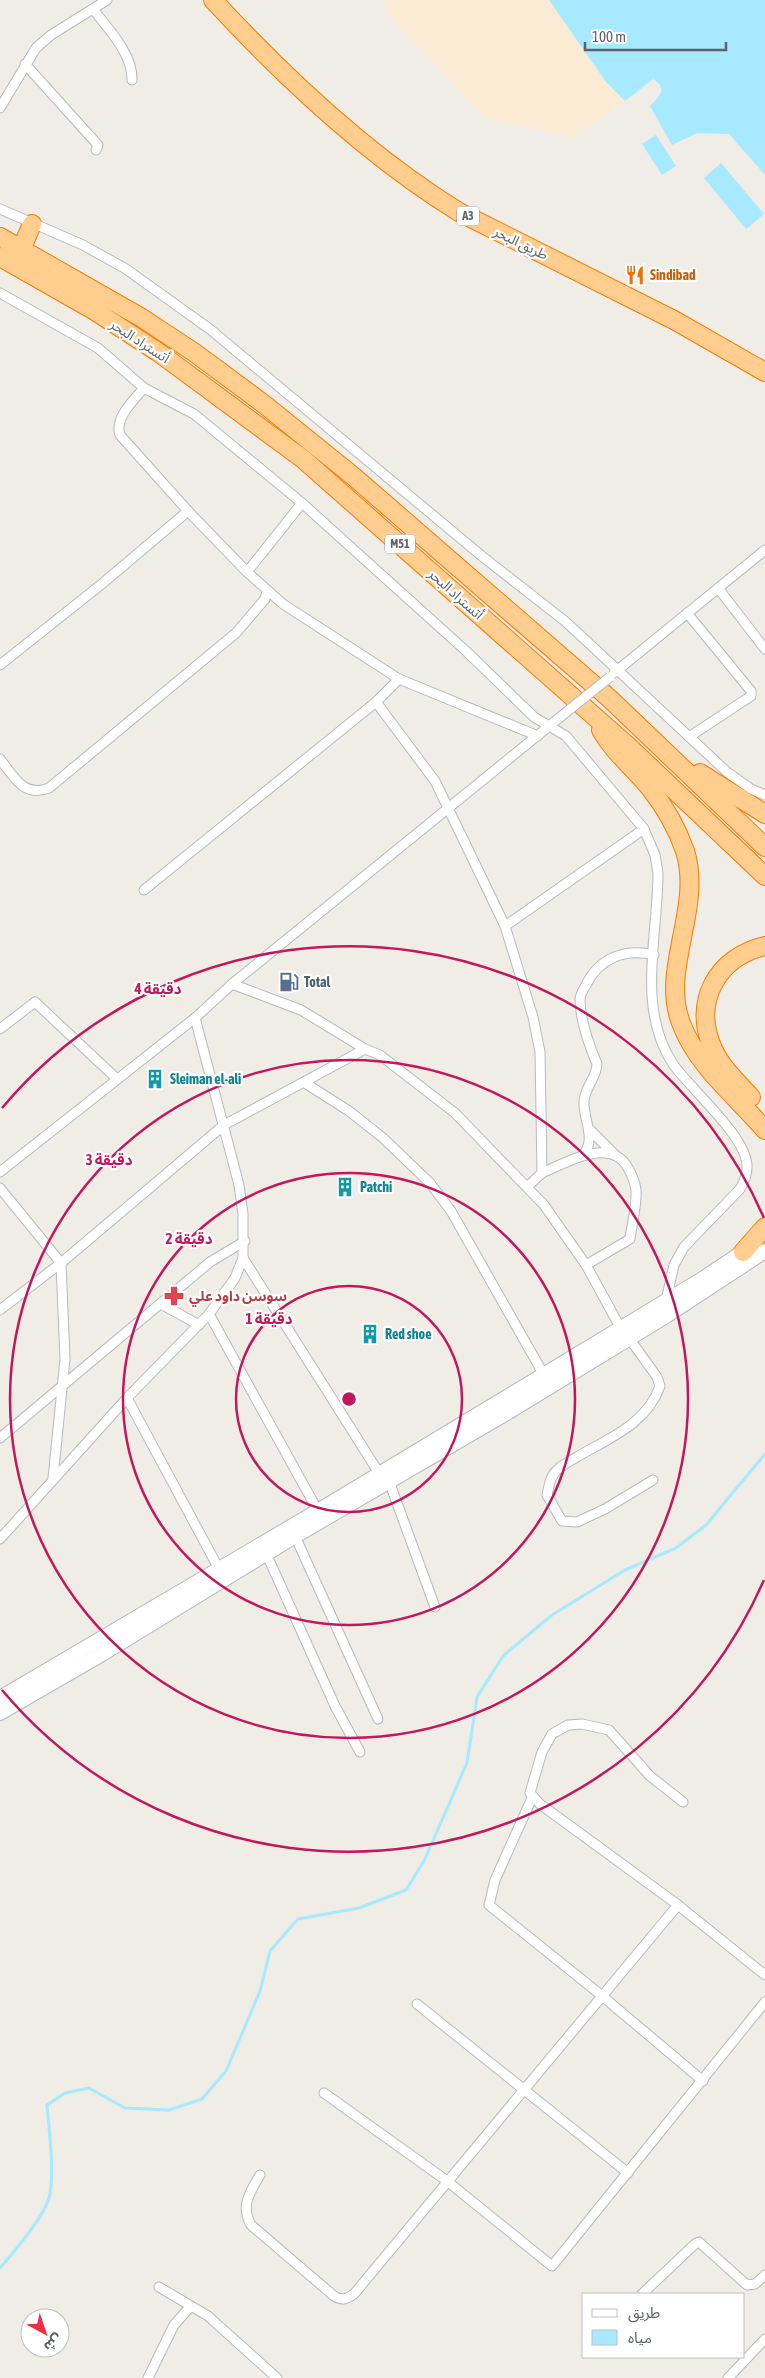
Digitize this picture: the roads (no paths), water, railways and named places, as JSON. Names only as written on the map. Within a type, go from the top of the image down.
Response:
[{"type":"highway","name":"طريق البحر","points":[[212,0],[252,43],[340,123],[384,162],[427,192],[459,212],[674,320],[765,372]]},
{"type":"highway","points":[[21,250],[32,224]]},
{"type":"highway","name":"أتستراد البحر","points":[[0,237],[142,318],[195,353],[266,405],[609,698],[765,847]]},
{"type":"highway","name":"أتستراد البحر","points":[[0,258],[95,311],[158,352],[303,459],[628,746],[765,876]]},
{"type":"highway","points":[[592,715],[615,751],[649,787],[666,811],[685,850],[690,871],[690,897],[677,972],[676,1004],[680,1022],[690,1042],[719,1081],[765,1130]]},
{"type":"highway","points":[[680,764],[705,776],[765,814]]},
{"type":"highway","points":[[765,946],[748,950],[728,963],[716,977],[709,994],[706,1030],[713,1049],[724,1067],[765,1112]]},
{"type":"highway","points":[[744,1252],[765,1227]]},
{"type":"main road","points":[[0,1698],[318,1511],[505,1414],[624,1333],[666,1301],[765,1238]]},
{"type":"main road","points":[[0,1713],[82,1666],[295,1536],[544,1374],[624,1333],[765,1251]]},
{"type":"street","points":[[0,108],[36,48],[46,39],[107,0]]},
{"type":"street","points":[[93,9],[126,55],[132,70],[132,80]]},
{"type":"street","points":[[25,64],[98,145],[96,150]]},
{"type":"street","points":[[0,209],[83,245],[126,269],[211,330],[483,557],[566,622],[727,772],[751,789],[765,795]]},
{"type":"street","points":[[0,293],[98,348],[144,388],[194,414],[302,503],[466,651],[529,712],[566,736],[644,829],[655,854],[658,873],[651,989],[657,1030],[673,1064],[737,1139],[748,1166],[740,1189],[684,1247],[674,1265],[666,1301]]},
{"type":"street","points":[[144,388],[120,421],[118,430],[125,442],[188,511],[267,591],[303,618],[399,679],[538,736]]},
{"type":"street","points":[[247,572],[302,503]]},
{"type":"street","points":[[0,665],[103,583],[188,511]]},
{"type":"street","points":[[0,1172],[195,1018],[232,984],[765,550]]},
{"type":"street","points":[[718,588],[765,649]]},
{"type":"street","points":[[0,759],[24,787],[33,792],[49,788],[236,632],[265,599],[267,591]]},
{"type":"street","points":[[687,613],[751,691],[751,696],[689,737]]},
{"type":"street","points":[[144,890],[376,702],[399,679]]},
{"type":"street","points":[[376,702],[435,781],[505,926],[533,1017],[540,1052],[542,1173]]},
{"type":"street","points":[[505,926],[644,829]]},
{"type":"street","points":[[583,1155],[588,1149],[589,1129],[584,1102],[586,1090],[597,1069],[597,1064],[583,1017],[580,997],[590,976],[613,956],[638,951],[654,955]]},
{"type":"street","points":[[232,984],[301,1010],[365,1049],[380,1055],[455,1113],[544,1205],[586,1265],[624,1333],[657,1377],[660,1386],[656,1396],[642,1417],[618,1434],[560,1468],[551,1479],[547,1495],[562,1521],[577,1522],[605,1509],[652,1480]]},
{"type":"street","points":[[0,1030],[35,1002],[117,1079]]},
{"type":"street","points":[[0,1539],[127,1398],[209,1314],[235,1278],[243,1258],[245,1241],[239,1185],[195,1018]]},
{"type":"street","points":[[0,1310],[61,1263],[224,1126],[365,1049]]},
{"type":"street","points":[[305,1083],[349,1111],[383,1138],[430,1183],[452,1211],[544,1374]]},
{"type":"street","points":[[586,1265],[630,1239],[635,1214],[636,1190],[634,1179],[625,1163],[589,1129]]},
{"type":"street","points":[[527,1187],[542,1173],[583,1155],[608,1153],[615,1155]]},
{"type":"street","points":[[0,1188],[61,1263],[65,1359],[53,1479]]},
{"type":"street","points":[[0,1438],[210,1262],[245,1241]]},
{"type":"street","points":[[243,1258],[384,1477],[435,1607]]},
{"type":"street","points":[[161,1304],[199,1325]]},
{"type":"street","points":[[209,1314],[318,1511]]},
{"type":"street","points":[[127,1398],[220,1569]]},
{"type":"street","points":[[295,1536],[378,1719]]},
{"type":"street","points":[[266,1553],[335,1706],[360,1752]]},
{"type":"street","points":[[684,1802],[650,1776],[609,1730],[582,1724],[568,1725],[552,1734],[542,1752],[530,1787],[532,1798],[495,1880],[489,1906],[601,1995],[703,2081]]},
{"type":"street","points":[[532,1798],[678,1905],[765,1974]]},
{"type":"street","points":[[260,2174],[246,2200],[246,2216],[251,2225],[334,2296],[342,2299],[354,2294],[523,2088],[678,1905]]},
{"type":"street","points":[[324,2093],[447,2181],[552,2266],[765,2002]]},
{"type":"street","points":[[416,2004],[628,2173]]},
{"type":"street","points":[[643,2293],[699,2242],[747,2285],[755,2284],[765,2275]]},
{"type":"street","points":[[159,2287],[208,2316],[277,2378]]},
{"type":"street","points":[[148,2378],[170,2333],[190,2307]]},
{"type":"street","points":[[728,2378],[765,2339]]},
{"type":"water","points":[[549,0],[765,0],[765,175],[729,134],[697,133],[672,145],[650,106],[661,92],[658,82],[653,79],[625,101],[606,82]]},
{"type":"water","points":[[656,135],[676,166],[662,175],[642,144]]},
{"type":"water","points":[[721,163],[764,214],[746,229],[704,178]]},
{"type":"waterway","points":[[0,2268],[35,2225],[49,2198],[52,2165],[47,2105],[65,2093],[89,2088],[125,2108],[169,2110],[202,2099],[226,2071],[260,1991],[270,1951],[298,1919],[359,1908],[406,1890],[424,1861],[467,1763],[477,1697],[503,1656],[552,1615],[625,1570],[676,1548],[706,1525],[765,1454]]},
{"type":"place","name":"Sindibad","points":[[635,275]]},
{"type":"place","name":"Total","points":[[289,982]]},
{"type":"place","name":"Sleiman el-ali","points":[[155,1079]]},
{"type":"place","name":"Patchi","points":[[345,1187]]},
{"type":"place","name":"سوسن داود علي","points":[[174,1296]]},
{"type":"place","name":"Red shoe","points":[[370,1334]]}]
